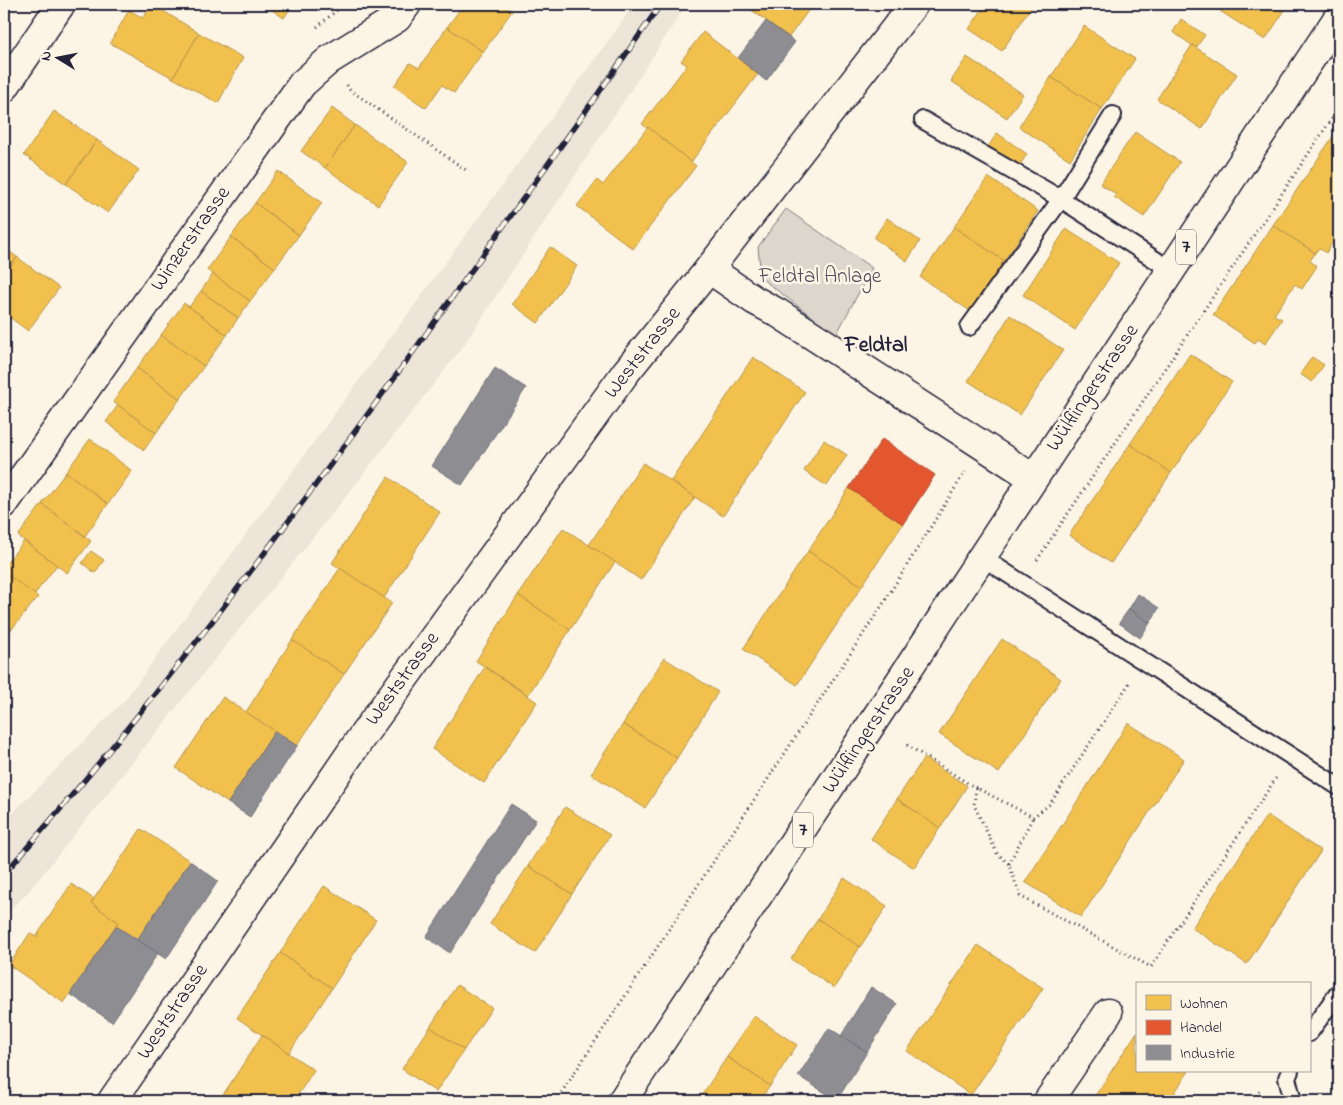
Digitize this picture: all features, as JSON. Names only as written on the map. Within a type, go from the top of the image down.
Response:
[{"type":"street","points":[[4,88],[61,4]]},
{"type":"street","name":"Winzerstrasse","points":[[4,504],[302,84],[329,60],[397,18],[407,4]]},
{"type":"street","name":"Weststrasse","points":[[112,1101],[361,738],[626,372],[710,269],[914,4]]},
{"type":"street","name":"Wülflingerstrasse","points":[[622,1101],[983,558],[1033,478],[1339,16]]},
{"type":"street","points":[[710,269],[754,300],[778,313],[1033,478]]},
{"type":"street","points":[[1048,1101],[1108,1013]]},
{"type":"lane","points":[[969,327],[1061,199],[1113,114]]},
{"type":"lane","points":[[923,120],[1061,199],[1171,270]]},
{"type":"lane","points":[[983,558],[1339,787]]},
{"type":"lane","points":[[1310,1032],[1339,992]]},
{"type":"lane","points":[[1290,1072],[1287,1078],[1293,1101]]},
{"type":"path","points":[[316,28],[329,60],[350,90],[466,170]]},
{"type":"path","points":[[1022,583],[1339,108]]},
{"type":"path","points":[[556,1101],[883,604],[970,465]]},
{"type":"path","points":[[1009,864],[1033,817],[1050,804],[1143,662]]},
{"type":"path","points":[[907,745],[976,788],[1033,817]]},
{"type":"path","points":[[976,788],[974,806],[997,853],[1009,864],[1020,896],[1151,967],[1291,756]]},
{"type":"path","points":[[4,1084],[17,1101]]},
{"type":"shaded area","points":[[633,4],[687,4],[462,348],[344,499],[29,891],[4,916],[4,822],[124,701],[622,22]]},
{"type":"green space","name":"Feldtal Anlage","points":[[786,209],[872,268],[836,335],[761,278],[758,247]]},
{"type":"building: Wohnen","points":[[152,4],[199,33],[173,78],[110,43],[129,10],[143,18]]},
{"type":"building: Wohnen","points":[[263,4],[293,4],[284,18]]},
{"type":"building: Wohnen","points":[[454,4],[501,4],[512,11],[483,52],[447,27],[461,8]]},
{"type":"building: Wohnen","points":[[743,4],[813,4],[789,37]]},
{"type":"building: Wohnen","points":[[986,4],[1033,4],[1002,51],[969,29]]},
{"type":"building: Wohnen","points":[[1224,4],[1289,4],[1265,40],[1220,11]]},
{"type":"building: Wohnen","points":[[1181,19],[1205,35],[1196,48],[1173,32]]},
{"type":"building: Wohnen","points":[[1084,26],[1135,59],[1102,109],[1051,77]]},
{"type":"building: Wohnen","points":[[447,27],[483,52],[454,93],[442,85],[426,108],[394,86],[410,63],[419,68]]},
{"type":"building: Wohnen","points":[[703,32],[758,74],[691,162],[642,124],[687,65],[681,61]]},
{"type":"building: Wohnen","points":[[199,33],[243,58],[218,103],[173,78]]},
{"type":"building: Wohnen","points":[[1192,45],[1237,74],[1202,129],[1157,99]]},
{"type":"building: Wohnen","points":[[967,57],[1023,94],[1007,118],[951,81]]},
{"type":"building: Wohnen","points":[[1051,77],[1102,109],[1070,160],[1019,127]]},
{"type":"building: Wohnen","points":[[332,108],[355,125],[325,168],[301,151]]},
{"type":"building: Wohnen","points":[[54,111],[97,140],[66,184],[24,155]]},
{"type":"building: Wohnen","points":[[355,125],[408,162],[378,205],[325,168]]},
{"type":"building: Wohnen","points":[[648,127],[696,166],[633,249],[577,206],[597,180],[603,185]]},
{"type":"building: Wohnen","points":[[1135,132],[1180,162],[1144,217],[1114,197],[1116,194],[1100,184]]},
{"type":"building: Wohnen","points":[[997,133],[1027,154],[1018,168],[988,147]]},
{"type":"building: Wohnen","points":[[1334,135],[1339,139],[1339,218],[1336,223],[1339,226],[1339,232],[1326,253],[1319,248],[1315,253],[1273,225]]},
{"type":"building: Wohnen","points":[[97,140],[139,170],[108,213],[66,184]]},
{"type":"building: Wohnen","points":[[278,171],[322,203],[299,235],[255,203]]},
{"type":"building: Wohnen","points":[[988,177],[1038,211],[1004,261],[954,227]]},
{"type":"building: Wohnen","points":[[255,203],[299,235],[275,268],[231,237]]},
{"type":"building: Wohnen","points":[[887,218],[920,241],[907,261],[874,238]]},
{"type":"building: Wohnen","points":[[1273,225],[1315,253],[1310,261],[1317,266],[1302,289],[1295,284],[1274,315],[1282,319],[1265,344],[1258,339],[1255,343],[1213,315]]},
{"type":"building: Wohnen","points":[[954,227],[1004,261],[970,311],[920,277]]},
{"type":"building: Wohnen","points":[[1066,229],[1119,263],[1075,330],[1023,295]]},
{"type":"building: Wohnen","points":[[231,237],[275,268],[250,301],[207,270]]},
{"type":"building: Wohnen","points":[[550,247],[577,266],[538,323],[512,304]]},
{"type":"building: Wohnen","points":[[4,248],[17,257],[4,275]]},
{"type":"building: Wohnen","points":[[17,257],[59,288],[28,331],[4,313],[4,275]]},
{"type":"building: Wohnen","points":[[213,274],[250,301],[238,318],[201,291]]},
{"type":"building: Wohnen","points":[[201,291],[238,318],[227,335],[189,307]]},
{"type":"building: Wohnen","points":[[184,303],[227,335],[204,366],[161,335]]},
{"type":"building: Wohnen","points":[[1010,315],[1063,350],[1020,415],[968,381]]},
{"type":"building: Wohnen","points":[[161,335],[204,366],[180,399],[137,368]]},
{"type":"building: Wohnen","points":[[1190,354],[1232,382],[1171,473],[1130,444]]},
{"type":"building: Wohnen","points":[[753,357],[805,392],[723,516],[671,481]]},
{"type":"building: Wohnen","points":[[1312,357],[1324,365],[1312,382],[1300,374]]},
{"type":"building: Wohnen","points":[[137,368],[180,399],[156,433],[113,402]]},
{"type":"building: Wohnen","points":[[118,405],[156,433],[144,450],[106,422]]},
{"type":"building: Wohnen","points":[[90,439],[132,471],[108,504],[66,472]]},
{"type":"building: Wohnen","points":[[824,440],[847,455],[827,486],[804,471]]},
{"type":"building: Wohnen","points":[[1130,444],[1171,473],[1111,563],[1069,535]]},
{"type":"building: Wohnen","points":[[643,463],[695,497],[641,580],[589,545]]},
{"type":"building: Wohnen","points":[[66,472],[108,504],[85,536],[42,504]]},
{"type":"building: Wohnen","points":[[388,477],[440,512],[384,598],[332,563]]},
{"type":"building: Wohnen","points":[[849,488],[903,524],[862,586],[808,551]]},
{"type":"building: Wohnen","points":[[42,504],[91,541],[67,573],[18,536]]},
{"type":"building: Wohnen","points":[[563,528],[615,562],[570,630],[518,595]]},
{"type":"building: Wohnen","points":[[24,541],[57,565],[34,595],[4,572],[4,566]]},
{"type":"building: Wohnen","points":[[91,551],[104,560],[95,573],[82,563]]},
{"type":"building: Wohnen","points":[[808,551],[862,586],[797,685],[743,649]]},
{"type":"building: Wohnen","points":[[340,568],[392,603],[344,674],[292,640]]},
{"type":"building: Wohnen","points":[[4,572],[38,597],[12,629],[4,622]]},
{"type":"building: Wohnen","points":[[518,595],[570,630],[528,695],[476,661]]},
{"type":"building: Wohnen","points":[[4,622],[12,629],[4,638]]},
{"type":"building: Wohnen","points":[[1002,639],[1061,679],[999,773],[939,734]]},
{"type":"building: Wohnen","points":[[292,640],[344,674],[297,746],[246,712]]},
{"type":"building: Wohnen","points":[[664,658],[718,692],[677,758],[623,724]]},
{"type":"building: Wohnen","points":[[485,667],[537,702],[484,783],[432,749]]},
{"type":"building: Wohnen","points":[[223,697],[275,731],[228,803],[176,768]]},
{"type":"building: Wohnen","points":[[1128,723],[1184,759],[1081,917],[1025,882]]},
{"type":"building: Wohnen","points":[[623,724],[677,758],[645,808],[591,774]]},
{"type":"building: Wohnen","points":[[924,758],[967,786],[940,828],[897,799]]},
{"type":"building: Wohnen","points":[[897,799],[940,828],[914,868],[871,839]]},
{"type":"building: Wohnen","points":[[565,807],[610,835],[572,894],[528,866]]},
{"type":"building: Wohnen","points":[[1267,815],[1321,851],[1247,964],[1192,928]]},
{"type":"building: Wohnen","points":[[141,829],[190,861],[137,940],[116,926],[118,922],[91,903]]},
{"type":"building: Wohnen","points":[[528,866],[572,894],[535,953],[490,924]]},
{"type":"building: Wohnen","points":[[844,878],[887,906],[860,947],[818,919]]},
{"type":"building: Wohnen","points":[[71,884],[94,899],[91,903],[118,922],[64,1003],[9,965],[30,933],[36,937]]},
{"type":"building: Wohnen","points":[[324,886],[376,920],[332,988],[280,953]]},
{"type":"building: Wohnen","points":[[818,919],[860,947],[834,988],[791,959]]},
{"type":"building: Wohnen","points":[[978,945],[1043,988],[971,1095],[907,1051]]},
{"type":"building: Wohnen","points":[[280,953],[332,988],[289,1053],[237,1018]]},
{"type":"building: Wohnen","points":[[457,985],[492,1008],[464,1050],[430,1027]]},
{"type":"building: Wohnen","points":[[754,1016],[797,1045],[770,1086],[727,1057]]},
{"type":"building: Wohnen","points":[[430,1027],[464,1050],[436,1092],[402,1069]]},
{"type":"building: Wohnen","points":[[1136,1034],[1136,1072],[1188,1072],[1169,1101],[1102,1101],[1095,1096]]},
{"type":"building: Wohnen","points":[[262,1035],[314,1070],[294,1101],[219,1101]]},
{"type":"building: Wohnen","points":[[727,1057],[770,1086],[759,1101],[705,1101],[700,1098]]},
{"type":"building: Handel","points":[[882,439],[935,475],[903,524],[849,488]]},
{"type":"building: Industrie","points":[[766,21],[795,42],[766,81],[738,58]]},
{"type":"building: Industrie","points":[[495,368],[526,388],[462,485],[432,466]]},
{"type":"building: Industrie","points":[[1138,594],[1159,608],[1150,623],[1129,609]]},
{"type":"building: Industrie","points":[[1129,609],[1150,623],[1140,638],[1119,623]]},
{"type":"building: Industrie","points":[[275,731],[297,746],[250,817],[228,803]]},
{"type":"building: Industrie","points":[[511,804],[536,820],[450,953],[426,937]]},
{"type":"building: Industrie","points":[[190,861],[218,881],[166,959],[137,940]]},
{"type":"building: Industrie","points":[[116,926],[158,953],[112,1022],[70,994]]},
{"type":"building: Industrie","points":[[871,987],[897,1004],[867,1052],[841,1036]]},
{"type":"building: Industrie","points":[[829,1028],[867,1052],[837,1100],[798,1076]]},
{"type":"railway","points":[[4,874],[112,748],[215,618],[315,486],[569,135],[661,4]]},
{"type":"district","name":"Feldtal","points":[[876,346]]}]
